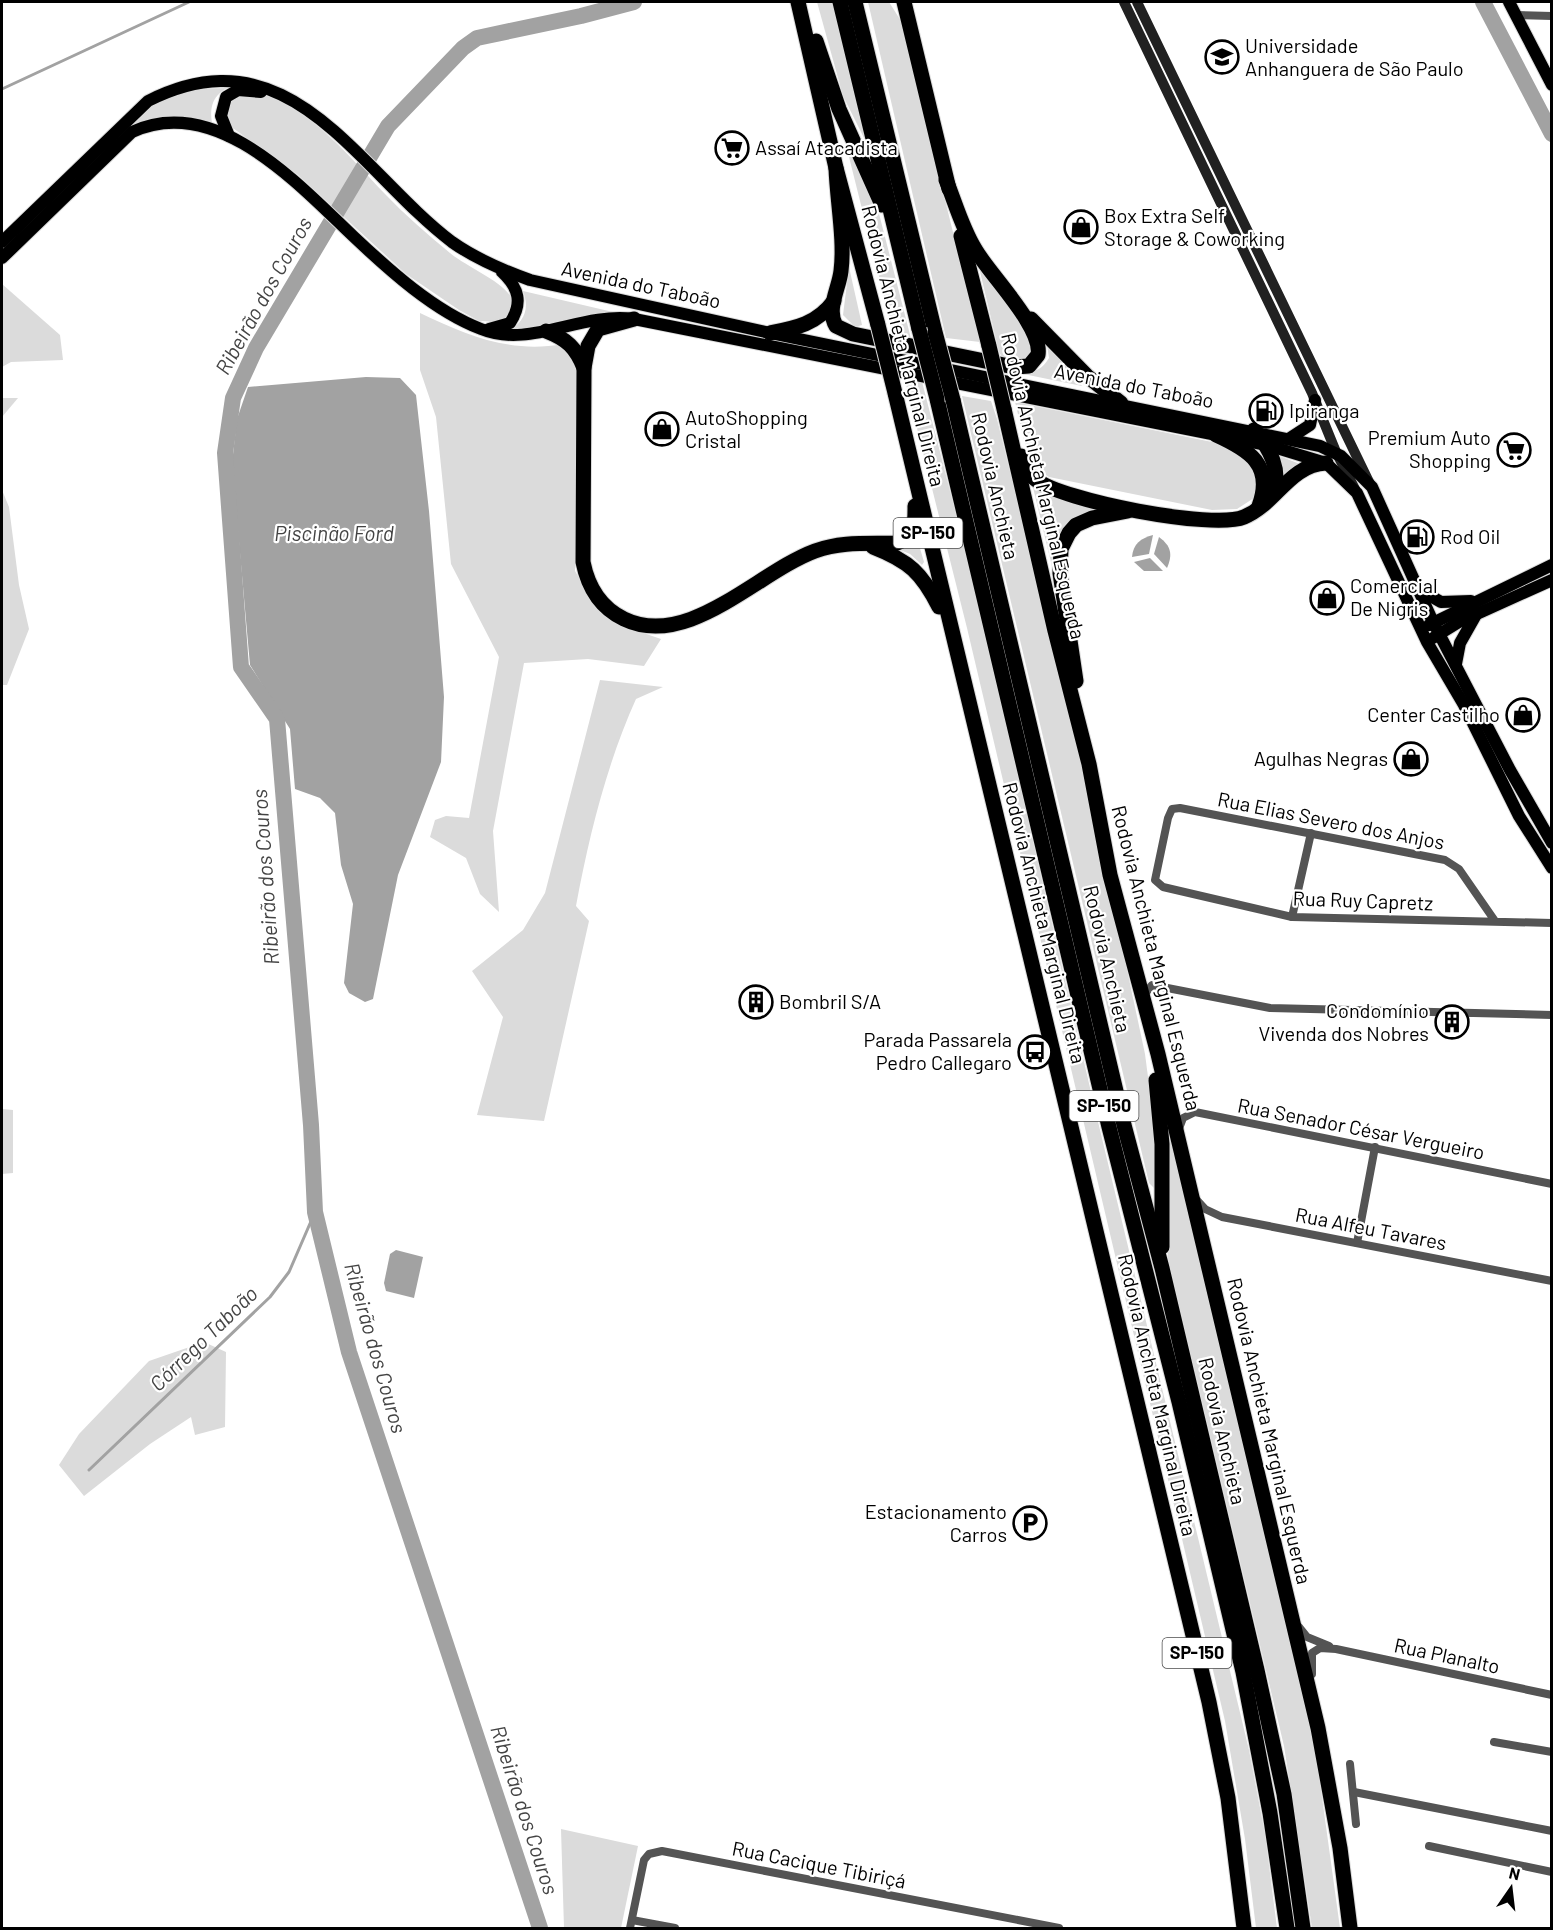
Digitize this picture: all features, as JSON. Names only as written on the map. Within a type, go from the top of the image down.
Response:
[{"type":"highway","name":"Rodovia Anchieta Marginal Direita","points":[[798,2],[836,168],[895,393],[950,628],[1005,845],[1209,1702],[1228,1798],[1244,1929]]},
{"type":"highway","points":[[803,2],[839,109],[876,190],[903,262]]},
{"type":"highway","name":"Rodovia Anchieta","points":[[840,2],[937,399],[1109,1127],[1179,1402],[1243,1672],[1270,1813],[1287,1929]]},
{"type":"highway","name":"Rodovia Anchieta","points":[[855,2],[953,400],[1124,1125],[1162,1268],[1274,1749],[1286,1805],[1303,1929]]},
{"type":"highway","name":"Rodovia Anchieta Marginal Esquerda","points":[[904,2],[1089,764],[1110,875],[1192,1194],[1318,1728],[1340,1848],[1350,1929]]},
{"type":"highway","points":[[836,168],[842,253],[841,274],[834,301],[834,322],[847,333],[1020,368],[1034,362],[1039,346],[1018,307]]},
{"type":"highway","points":[[946,180],[974,248],[1018,307],[1087,376],[1120,403]]},
{"type":"highway","points":[[770,333],[810,323],[822,315],[834,301]]},
{"type":"highway","points":[[634,319],[598,329],[588,346],[584,368],[583,562],[591,586],[601,602],[615,615],[630,622],[652,627],[688,621],[808,554],[835,545],[897,543],[910,537],[914,531],[915,507],[905,437]]},
{"type":"highway","points":[[546,331],[567,340],[575,348],[584,368]]},
{"type":"highway","points":[[1254,430],[1267,445],[1276,472],[1273,495]]},
{"type":"highway","points":[[1010,435],[1028,471],[1041,483],[1068,494],[1136,510],[1223,521],[1243,518],[1304,468],[1331,458]]},
{"type":"highway","points":[[1216,435],[1240,447],[1257,462],[1263,478],[1259,506]]},
{"type":"highway","points":[[1089,764],[1060,555],[1064,540],[1077,525],[1092,518],[1136,510]]},
{"type":"highway","points":[[862,543],[893,555],[917,571],[927,582],[950,628]]},
{"type":"highway","points":[[1150,1028],[1162,1144],[1162,1268]]},
{"type":"main road","points":[[1509,2],[1551,85]]},
{"type":"main road","points":[[2,242],[148,101],[170,90],[198,82],[229,87],[221,110],[222,122],[229,136]]},
{"type":"main road","name":"Avenida do Taboão","points":[[229,87],[238,90],[278,93],[313,113],[452,242],[498,268],[563,289],[1290,438],[1331,458],[1372,487]]},
{"type":"main road","name":"Avenida do Taboão","points":[[2,258],[132,132],[146,126],[180,123],[229,136],[248,146],[314,198],[407,283],[445,309],[482,330],[506,336],[546,331],[589,319],[634,319],[1331,458],[1357,493],[1421,629]]},
{"type":"main road","points":[[482,330],[496,329],[510,323],[519,305],[515,286],[498,268]]},
{"type":"main road","points":[[1290,438],[1310,425],[1313,396]]},
{"type":"main road","points":[[1372,487],[1436,628],[1551,843]]},
{"type":"main road","points":[[1427,642],[1436,628],[1551,565]]},
{"type":"main road","points":[[1551,580],[1478,613],[1436,628],[1421,629],[1464,705],[1528,832],[1551,868]]},
{"type":"main road","points":[[1416,588],[1433,598],[1449,603],[1466,603],[1490,597]]},
{"type":"main road","points":[[1456,664],[1460,643],[1478,613]]},
{"type":"street","points":[[1124,2],[1313,396],[1331,458]]},
{"type":"street","points":[[1137,2],[1372,487]]},
{"type":"street","points":[[1515,15],[1551,16]]},
{"type":"street","points":[[1313,396],[1323,386]]},
{"type":"street","name":"Rua Elias Severo dos Anjos","points":[[1155,877],[1170,812],[1175,808],[1180,808],[1452,862],[1460,869],[1495,921]]},
{"type":"street","points":[[1293,917],[1311,833]]},
{"type":"street","name":"Rua Ruy Capretz","points":[[1155,877],[1156,883],[1163,887],[1293,917],[1549,921]]},
{"type":"street","points":[[1142,999],[1152,985],[1270,1008],[1551,1015]]},
{"type":"street","name":"Rua Senador César Vergueiro","points":[[1177,1135],[1183,1118],[1195,1112],[1551,1184]]},
{"type":"street","points":[[1357,1243],[1375,1147]]},
{"type":"street","name":"Rua Alfeu Tavares","points":[[1192,1194],[1206,1209],[1222,1217],[1551,1281]]},
{"type":"street","name":"Rua Planalto","points":[[1287,1600],[1304,1634],[1336,1649]]},
{"type":"street","name":"Rua Planalto","points":[[1318,1728],[1310,1659],[1315,1649],[1336,1649],[1551,1695]]},
{"type":"street","points":[[1494,1742],[1551,1752]]},
{"type":"street","points":[[1350,1764],[1356,1824]]},
{"type":"street","points":[[1354,1792],[1551,1832]]},
{"type":"street","points":[[1429,1846],[1551,1872]]},
{"type":"street","name":"Rua Cacique Tibiriçá","points":[[631,1924],[644,1860],[649,1854],[662,1851],[1059,1929]]},
{"type":"street","points":[[631,1924],[675,1929]]},
{"type":"shaded area","points":[[817,2],[832,2],[865,140],[843,96]]},
{"type":"shaded area","points":[[868,2],[889,2],[901,21],[980,342],[946,338]]},
{"type":"shaded area","points":[[227,88],[214,100],[211,115],[213,127],[169,118],[123,129],[148,108],[170,96],[195,90]]},
{"type":"shaded area","points":[[262,94],[281,102],[314,123],[425,232],[458,259],[503,288],[514,302],[508,317],[501,322],[479,321],[406,274],[298,175],[230,126],[227,121],[229,101],[245,95]]},
{"type":"shaded area","points":[[845,141],[875,198],[971,573],[1094,1105],[1249,1750],[1265,1834],[1277,1928],[1256,1928],[1245,1839],[1225,1721],[967,628]]},
{"type":"shaded area","points":[[977,259],[996,284],[1034,348],[1026,361],[1002,357],[999,352]]},
{"type":"shaded area","points":[[849,267],[862,325],[855,327],[843,315]]},
{"type":"shaded area","points":[[2,284],[60,335],[63,360],[11,362],[2,367]]},
{"type":"shaded area","points":[[523,291],[613,312],[539,329],[507,332],[518,324],[524,315],[526,304]]},
{"type":"shaded area","points":[[420,313],[454,329],[507,344],[544,346],[563,344],[577,365],[575,571],[596,606],[614,623],[661,639],[644,666],[588,659],[524,663],[493,831],[499,912],[480,894],[466,858],[430,837],[435,820],[446,816],[469,818],[499,657],[451,564],[436,417],[420,370]]},
{"type":"shaded area","points":[[1046,338],[1082,386],[1004,370],[1030,372],[1040,368],[1049,358]]},
{"type":"shaded area","points":[[962,396],[991,401],[997,419],[1090,796],[1145,1054],[1154,1123],[1155,1189],[1149,1183]]},
{"type":"shaded area","points":[[2,398],[18,398],[2,417]]},
{"type":"shaded area","points":[[1015,402],[1222,444],[1246,458],[1255,470],[1254,498],[1237,509],[1212,510],[1049,477],[1034,463],[1029,454]]},
{"type":"shaded area","points":[[1279,458],[1300,464],[1284,481]]},
{"type":"shaded area","points":[[1031,479],[1105,508],[1076,520],[1056,583]]},
{"type":"shaded area","points":[[2,490],[9,507],[19,585],[29,629],[7,685],[2,685]]},
{"type":"shaded area","points":[[917,538],[924,562],[922,565],[910,554],[895,548],[910,545]]},
{"type":"shaded area","points":[[600,680],[663,687],[636,699],[616,748],[600,800],[576,906],[589,921],[544,1121],[477,1115],[503,1017],[472,971],[523,930],[545,893]]},
{"type":"shaded area","points":[[1163,1105],[1304,1698],[1317,1761],[1340,1928],[1312,1928],[1284,1746],[1168,1259]]},
{"type":"shaded area","points":[[2,1109],[13,1110],[13,1173],[2,1174]]},
{"type":"shaded area","points":[[204,1342],[226,1352],[225,1427],[195,1435],[191,1417],[150,1444],[84,1496],[59,1465],[79,1434],[149,1361]]},
{"type":"shaded area","points":[[561,1829],[638,1846],[621,1928],[564,1928]]},
{"type":"water","name":"Piscinão Ford","points":[[366,377],[400,378],[416,395],[429,511],[444,697],[441,762],[398,875],[373,999],[365,1002],[349,993],[344,983],[353,904],[341,865],[335,813],[320,798],[295,789],[290,729],[250,665],[232,463],[237,419],[248,387]]},
{"type":"water","points":[[1153,535],[1149,554],[1132,557],[1138,542]]},
{"type":"water","points":[[1159,537],[1170,551],[1167,568],[1154,554]]},
{"type":"water","points":[[1150,558],[1163,571],[1144,571],[1134,562]]},
{"type":"water","points":[[396,1250],[423,1257],[414,1298],[386,1291],[384,1283],[390,1254]]},
{"type":"waterway","points":[[2,89],[189,2]]},
{"type":"waterway","name":"Ribeirão dos Couros","points":[[540,1928],[349,1352],[315,1212],[311,1125],[277,719],[241,667],[225,453],[233,398],[256,348],[388,126],[463,48],[477,38],[581,16],[634,2]]},
{"type":"waterway","points":[[1483,2],[1552,134]]},
{"type":"waterway","name":"Córrego Taboão","points":[[89,1470],[270,1297],[289,1272],[315,1212]]},
{"type":"place","name":"Universidade Anhanguera de São Paulo","points":[[1222,57]]},
{"type":"place","name":"Assaí Atacadista","points":[[732,148]]},
{"type":"place","name":"Box Extra Self Storage & Coworking","points":[[1081,227]]},
{"type":"place","name":"Ipiranga","points":[[1266,411]]},
{"type":"place","name":"AutoShopping Cristal","points":[[662,429]]},
{"type":"place","name":"Premium Auto Shopping","points":[[1514,450]]},
{"type":"place","name":"Rod Oil","points":[[1417,537]]},
{"type":"place","name":"Comercial De Nigris","points":[[1327,598]]},
{"type":"place","name":"Center Castilho","points":[[1523,715]]},
{"type":"place","name":"Agulhas Negras","points":[[1411,759]]},
{"type":"place","name":"Bombril S/A","points":[[756,1002]]},
{"type":"place","name":"Condomínio Vivenda dos Nobres","points":[[1452,1022]]},
{"type":"place","name":"Parada Passarela Pedro Callegaro","points":[[1035,1052]]},
{"type":"place","name":"Estacionamento Carros","points":[[1030,1523]]}]
